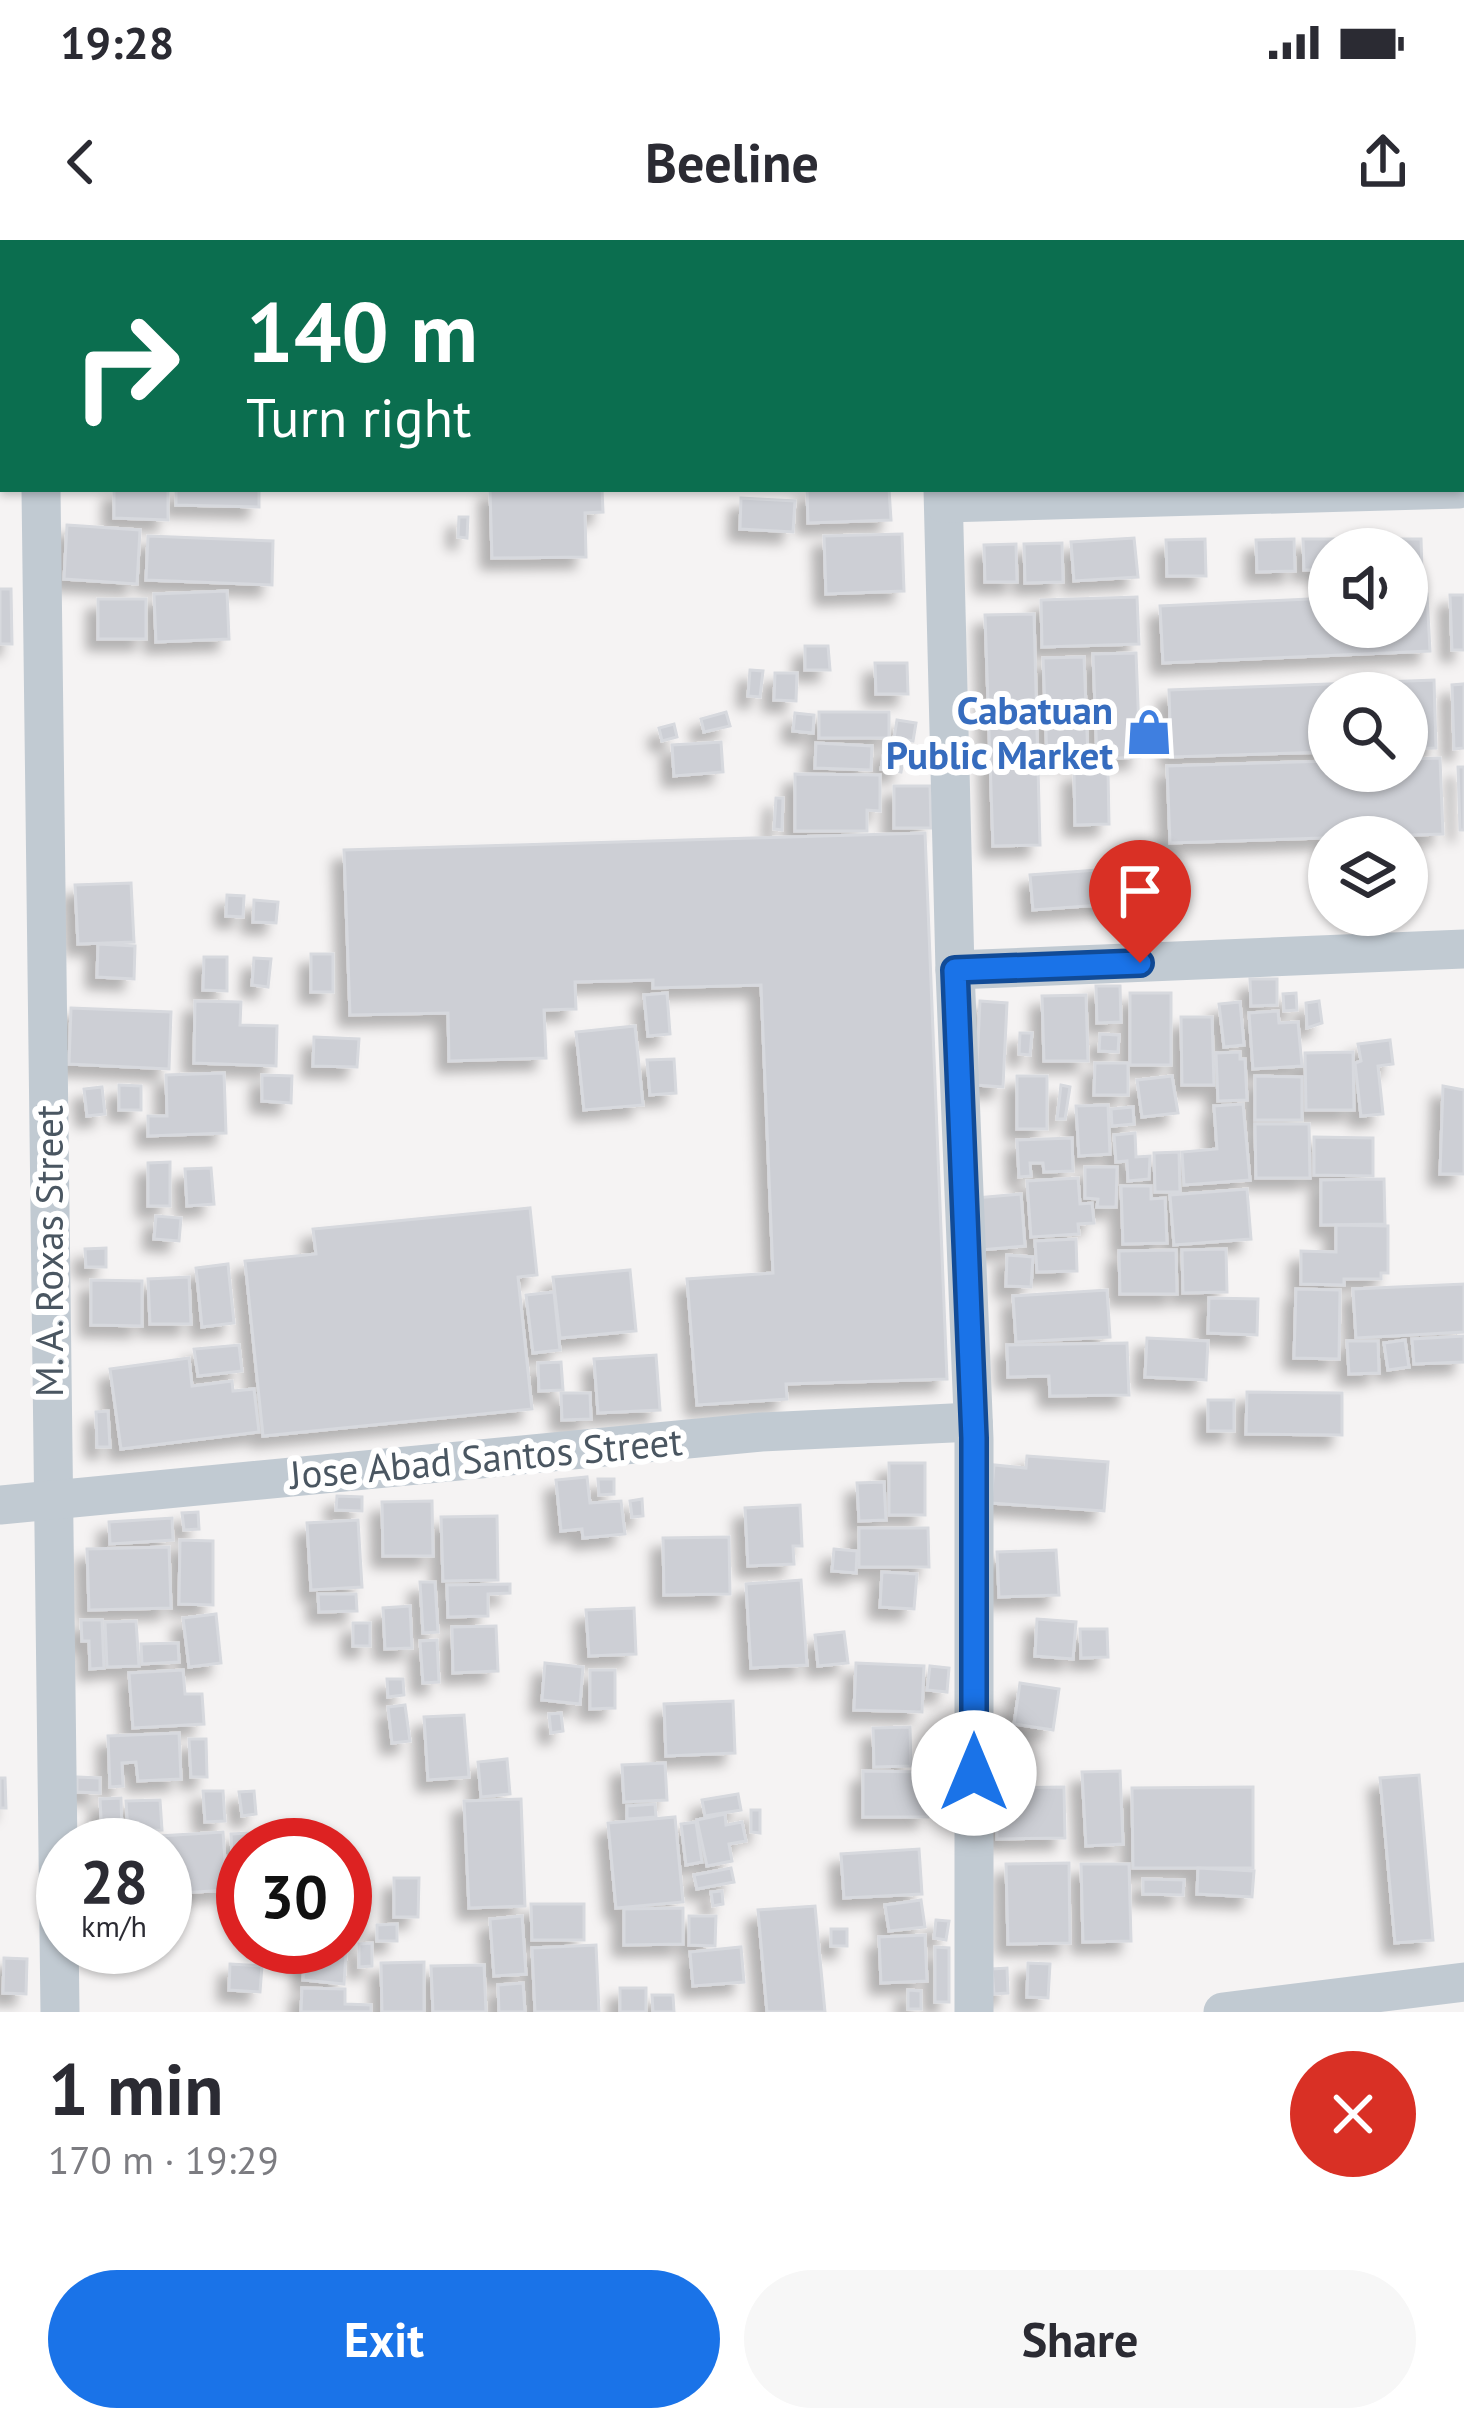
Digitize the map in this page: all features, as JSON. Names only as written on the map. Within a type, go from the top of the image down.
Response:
[{"type":"street","name":"M. A. Roxas Street","points":[[40,492],[60,2012]]},
{"type":"street","points":[[974,2012],[973,1422],[943,496],[1240,492]]},
{"type":"street","points":[[955,970],[1464,950]]},
{"type":"street","name":"Jose Abad Santos Street","points":[[0,1505],[761,1432],[973,1422]]},
{"type":"street","points":[[1223,2012],[1464,1982]]},
{"type":"building","points":[[114,492],[168,492],[168,520],[114,518]]},
{"type":"building","points":[[176,492],[259,492],[259,507],[176,505]]},
{"type":"building","points":[[490,492],[602,492],[603,512],[585,513],[586,557],[492,558]]},
{"type":"building","points":[[807,492],[889,492],[891,520],[808,523]]},
{"type":"building","points":[[741,498],[795,501],[793,532],[740,529]]},
{"type":"building","points":[[459,517],[468,517],[467,538],[458,537]]},
{"type":"building","points":[[67,525],[140,530],[137,584],[64,579]]},
{"type":"building","points":[[902,534],[904,591],[826,594],[824,536]]},
{"type":"building","points":[[148,536],[273,541],[272,585],[146,580]]},
{"type":"building","points":[[1134,538],[1138,577],[1074,581],[1071,542]]},
{"type":"building","points":[[1205,539],[1206,576],[1167,576],[1166,540]]},
{"type":"building","points":[[1294,539],[1295,571],[1257,572],[1256,540]]},
{"type":"building","points":[[1303,539],[1308,539],[1308,570],[1304,570]]},
{"type":"building","points":[[1062,543],[1063,582],[1025,583],[1024,544]]},
{"type":"building","points":[[1016,544],[1017,582],[985,582],[984,545]]},
{"type":"building","points":[[0,589],[11,589],[12,644],[0,644]]},
{"type":"building","points":[[227,591],[229,639],[156,642],[154,594]]},
{"type":"building","points":[[1450,595],[1464,595],[1464,650],[1452,650]]},
{"type":"building","points":[[1137,597],[1139,644],[1042,647],[1041,600]]},
{"type":"building","points":[[98,599],[146,599],[146,639],[98,639]]},
{"type":"building","points":[[1308,599],[1308,648],[1428,648],[1428,613],[1430,651],[1163,663],[1160,606]]},
{"type":"building","points":[[1034,614],[1040,845],[993,846],[985,615]]},
{"type":"building","points":[[805,646],[828,646],[830,670],[805,670]]},
{"type":"building","points":[[1136,653],[1140,757],[1097,759],[1093,654]]},
{"type":"building","points":[[1084,657],[1088,757],[1047,758],[1043,658]]},
{"type":"building","points":[[875,663],[907,663],[908,694],[876,694]]},
{"type":"building","points":[[750,670],[763,671],[760,697],[748,696]]},
{"type":"building","points":[[775,673],[797,673],[796,701],[774,700]]},
{"type":"building","points":[[1428,680],[1434,680],[1436,748],[1428,748]]},
{"type":"building","points":[[1464,684],[1464,748],[1454,749],[1452,685]]},
{"type":"building","points":[[1308,685],[1308,753],[1171,757],[1169,690]]},
{"type":"building","points":[[726,712],[730,726],[704,732],[701,719]]},
{"type":"building","points":[[819,712],[889,712],[889,738],[819,738]]},
{"type":"building","points":[[795,713],[814,715],[813,733],[793,731]]},
{"type":"building","points":[[897,720],[916,723],[913,741],[894,738]]},
{"type":"building","points":[[674,724],[677,737],[662,741],[659,728]]},
{"type":"building","points":[[721,742],[723,772],[674,776],[672,745]]},
{"type":"building","points":[[816,743],[872,746],[871,770],[815,768]]},
{"type":"building","points":[[885,746],[905,749],[901,772],[881,769]]},
{"type":"building","points":[[1428,758],[1440,758],[1443,834],[1428,834],[1428,816],[1308,816],[1308,838],[1170,843],[1167,766],[1308,762],[1308,792],[1428,792]]},
{"type":"building","points":[[1458,767],[1464,767],[1464,830],[1460,830]]},
{"type":"building","points":[[1074,771],[1108,771],[1109,824],[1075,825]]},
{"type":"building","points":[[795,774],[880,775],[880,811],[867,810],[867,831],[795,831]]},
{"type":"building","points":[[894,786],[930,786],[931,828],[894,828]]},
{"type":"building","points":[[776,798],[783,798],[782,830],[774,829]]},
{"type":"building","points":[[925,833],[947,1379],[786,1384],[787,1399],[697,1405],[687,1279],[773,1273],[761,985],[653,988],[653,980],[575,982],[576,1009],[544,1010],[546,1058],[449,1061],[448,1013],[350,1015],[344,850]]},
{"type":"building","points":[[1138,867],[1140,902],[1033,910],[1030,875]]},
{"type":"building","points":[[131,883],[134,942],[78,944],[75,885]]},
{"type":"building","points":[[227,895],[244,896],[243,917],[226,916]]},
{"type":"building","points":[[254,900],[278,902],[276,923],[253,922]]},
{"type":"building","points":[[98,944],[135,946],[134,979],[97,977]]},
{"type":"building","points":[[311,954],[333,954],[333,992],[311,992]]},
{"type":"building","points":[[204,957],[227,957],[227,991],[203,990]]},
{"type":"building","points":[[254,958],[271,959],[268,987],[252,985]]},
{"type":"building","points":[[1250,979],[1277,979],[1277,1005],[1251,1006]]},
{"type":"building","points":[[1096,986],[1120,986],[1121,1022],[1097,1023]]},
{"type":"building","points":[[667,993],[670,1034],[648,1036],[644,995]]},
{"type":"building","points":[[1130,993],[1171,993],[1171,1065],[1130,1065]]},
{"type":"building","points":[[1296,993],[1297,1010],[1284,1011],[1283,994]]},
{"type":"building","points":[[1086,995],[1088,1061],[1044,1061],[1042,996]]},
{"type":"building","points":[[195,1001],[241,1002],[240,1025],[277,1026],[276,1066],[194,1063]]},
{"type":"building","points":[[980,1001],[1007,1003],[1003,1087],[976,1085]]},
{"type":"building","points":[[1319,1001],[1322,1023],[1307,1028],[1306,1003]]},
{"type":"building","points":[[1240,1002],[1244,1045],[1224,1047],[1219,1004]]},
{"type":"building","points":[[71,1008],[171,1012],[169,1069],[69,1064]]},
{"type":"building","points":[[1278,1011],[1279,1023],[1298,1022],[1302,1066],[1253,1069],[1249,1013]]},
{"type":"building","points":[[1181,1017],[1212,1017],[1214,1085],[1182,1085]]},
{"type":"building","points":[[635,1026],[643,1105],[584,1110],[576,1032]]},
{"type":"building","points":[[1020,1033],[1032,1033],[1030,1055],[1019,1054]]},
{"type":"building","points":[[1100,1034],[1119,1035],[1118,1052],[1099,1051]]},
{"type":"building","points":[[314,1037],[359,1039],[357,1067],[313,1066]]},
{"type":"building","points":[[1390,1040],[1393,1064],[1378,1066],[1383,1114],[1361,1116],[1355,1063],[1361,1061],[1358,1044]]},
{"type":"building","points":[[1240,1052],[1240,1059],[1245,1059],[1247,1100],[1218,1101],[1216,1053]]},
{"type":"building","points":[[1353,1052],[1354,1110],[1306,1110],[1305,1053]]},
{"type":"building","points":[[674,1059],[676,1093],[650,1095],[647,1060]]},
{"type":"building","points":[[1095,1063],[1128,1063],[1128,1095],[1094,1095]]},
{"type":"building","points":[[224,1073],[226,1133],[148,1136],[148,1116],[167,1116],[166,1075]]},
{"type":"building","points":[[262,1075],[292,1076],[291,1103],[262,1101]]},
{"type":"building","points":[[1017,1076],[1047,1076],[1047,1129],[1017,1129]]},
{"type":"building","points":[[1172,1076],[1178,1113],[1142,1117],[1137,1080]]},
{"type":"building","points":[[1255,1076],[1302,1077],[1302,1120],[1255,1120]]},
{"type":"building","points":[[119,1085],[141,1086],[141,1110],[119,1110]]},
{"type":"building","points":[[1061,1085],[1070,1087],[1065,1119],[1057,1119]]},
{"type":"building","points":[[1443,1086],[1464,1090],[1464,1174],[1440,1174]]},
{"type":"building","points":[[102,1087],[105,1114],[87,1116],[84,1089]]},
{"type":"building","points":[[1243,1104],[1250,1180],[1184,1185],[1182,1152],[1217,1149],[1214,1106]]},
{"type":"building","points":[[1108,1105],[1110,1154],[1079,1156],[1076,1106]]},
{"type":"building","points":[[1133,1107],[1134,1124],[1112,1126],[1111,1109]]},
{"type":"building","points":[[1255,1124],[1309,1124],[1310,1178],[1256,1178]]},
{"type":"building","points":[[1135,1133],[1136,1157],[1150,1156],[1149,1179],[1128,1181],[1127,1161],[1116,1162],[1114,1135]]},
{"type":"building","points":[[1314,1137],[1373,1138],[1373,1176],[1314,1175]]},
{"type":"building","points":[[1072,1138],[1073,1171],[1044,1172],[1043,1163],[1030,1163],[1031,1176],[1019,1177],[1017,1140]]},
{"type":"building","points":[[1179,1152],[1180,1192],[1155,1192],[1154,1153]]},
{"type":"building","points":[[170,1162],[170,1206],[148,1206],[148,1163]]},
{"type":"building","points":[[1085,1167],[1117,1167],[1116,1207],[1097,1207],[1098,1199],[1085,1198]]},
{"type":"building","points":[[211,1168],[214,1204],[187,1206],[185,1169]]},
{"type":"building","points":[[1078,1178],[1080,1204],[1092,1203],[1094,1223],[1078,1224],[1079,1234],[1031,1237],[1027,1181]]},
{"type":"building","points":[[1384,1179],[1385,1224],[1321,1225],[1321,1180]]},
{"type":"building","points":[[1121,1186],[1151,1186],[1151,1199],[1165,1198],[1167,1243],[1123,1244]]},
{"type":"building","points":[[1247,1189],[1251,1239],[1174,1245],[1170,1195]]},
{"type":"building","points":[[1021,1194],[1025,1246],[980,1250],[975,1198]]},
{"type":"building","points":[[530,1208],[537,1275],[518,1277],[532,1409],[263,1436],[245,1261],[316,1254],[313,1229]]},
{"type":"building","points":[[156,1216],[181,1218],[179,1241],[154,1239]]},
{"type":"building","points":[[1336,1225],[1388,1226],[1388,1273],[1381,1273],[1381,1279],[1344,1279],[1344,1285],[1301,1284],[1301,1251],[1336,1252]]},
{"type":"building","points":[[1076,1239],[1077,1271],[1037,1272],[1035,1241]]},
{"type":"building","points":[[106,1248],[106,1267],[86,1267],[85,1249]]},
{"type":"building","points":[[1226,1249],[1227,1292],[1183,1293],[1182,1250]]},
{"type":"building","points":[[1176,1250],[1177,1294],[1120,1294],[1119,1251]]},
{"type":"building","points":[[1007,1255],[1033,1257],[1031,1287],[1006,1286]]},
{"type":"building","points":[[228,1264],[234,1323],[202,1327],[196,1268]]},
{"type":"building","points":[[630,1270],[636,1331],[560,1338],[553,1277]]},
{"type":"building","points":[[189,1277],[191,1324],[150,1324],[148,1279]]},
{"type":"building","points":[[91,1280],[142,1281],[142,1326],[91,1325]]},
{"type":"building","points":[[1464,1284],[1464,1332],[1356,1338],[1353,1289]]},
{"type":"building","points":[[1296,1289],[1340,1290],[1339,1359],[1294,1358]]},
{"type":"building","points":[[1107,1290],[1110,1337],[1016,1342],[1013,1296]]},
{"type":"building","points":[[554,1292],[560,1350],[533,1353],[526,1295]]},
{"type":"building","points":[[1209,1298],[1258,1299],[1257,1335],[1208,1333]]},
{"type":"building","points":[[1464,1336],[1464,1362],[1414,1364],[1412,1339]]},
{"type":"building","points":[[1147,1338],[1208,1341],[1206,1380],[1145,1377]]},
{"type":"building","points":[[1405,1340],[1409,1367],[1388,1370],[1384,1343]]},
{"type":"building","points":[[1347,1341],[1378,1341],[1379,1373],[1349,1374]]},
{"type":"building","points":[[1127,1343],[1129,1395],[1050,1396],[1049,1376],[1008,1377],[1007,1345]]},
{"type":"building","points":[[239,1345],[242,1371],[198,1376],[194,1349]]},
{"type":"building","points":[[656,1355],[660,1410],[598,1413],[594,1359]]},
{"type":"building","points":[[189,1358],[192,1386],[232,1381],[233,1391],[254,1389],[259,1432],[121,1449],[110,1369]]},
{"type":"building","points":[[561,1362],[563,1390],[539,1391],[538,1363]]},
{"type":"building","points":[[1247,1392],[1342,1393],[1342,1435],[1246,1434]]},
{"type":"building","points":[[561,1393],[590,1393],[591,1419],[562,1420]]},
{"type":"building","points":[[1208,1400],[1234,1400],[1234,1431],[1208,1431]]},
{"type":"building","points":[[108,1411],[110,1447],[97,1447],[96,1412]]},
{"type":"building","points":[[1027,1456],[1108,1462],[1104,1511],[991,1503],[994,1465],[1026,1468]]},
{"type":"building","points":[[889,1463],[925,1463],[925,1515],[889,1515]]},
{"type":"building","points":[[587,1477],[590,1503],[621,1501],[625,1534],[583,1538],[582,1529],[561,1531],[556,1480]]},
{"type":"building","points":[[598,1479],[614,1479],[614,1494],[599,1495]]},
{"type":"building","points":[[884,1482],[886,1520],[859,1521],[857,1483]]},
{"type":"building","points":[[337,1496],[362,1497],[362,1511],[336,1510]]},
{"type":"building","points":[[642,1499],[643,1516],[632,1517],[630,1501]]},
{"type":"building","points":[[432,1501],[433,1556],[383,1556],[382,1502]]},
{"type":"building","points":[[800,1505],[802,1546],[793,1546],[794,1564],[748,1566],[745,1508]]},
{"type":"building","points":[[198,1512],[199,1529],[184,1530],[182,1513]]},
{"type":"building","points":[[497,1516],[498,1580],[443,1581],[441,1517]]},
{"type":"building","points":[[172,1518],[173,1540],[110,1544],[109,1522]]},
{"type":"building","points":[[358,1520],[362,1587],[311,1590],[307,1523]]},
{"type":"building","points":[[859,1528],[928,1528],[929,1567],[859,1567]]},
{"type":"building","points":[[729,1537],[730,1594],[664,1595],[663,1538]]},
{"type":"building","points":[[180,1540],[213,1541],[213,1605],[179,1604]]},
{"type":"building","points":[[169,1547],[171,1608],[89,1610],[87,1549]]},
{"type":"building","points":[[834,1549],[857,1551],[856,1573],[832,1571]]},
{"type":"building","points":[[1056,1550],[1059,1595],[999,1597],[997,1552]]},
{"type":"building","points":[[882,1572],[917,1574],[914,1609],[880,1607]]},
{"type":"building","points":[[801,1580],[807,1665],[751,1668],[746,1584]]},
{"type":"building","points":[[420,1582],[435,1582],[438,1632],[423,1633]]},
{"type":"building","points":[[510,1584],[510,1593],[488,1594],[488,1616],[448,1617],[447,1585]]},
{"type":"building","points":[[318,1594],[356,1594],[357,1611],[319,1612]]},
{"type":"building","points":[[410,1606],[412,1648],[385,1649],[383,1608]]},
{"type":"building","points":[[634,1608],[636,1654],[589,1656],[586,1610]]},
{"type":"building","points":[[216,1614],[221,1663],[189,1667],[183,1618]]},
{"type":"building","points":[[1037,1619],[1076,1622],[1073,1659],[1035,1656]]},
{"type":"building","points":[[81,1620],[102,1620],[104,1668],[90,1669],[89,1641],[82,1641]]},
{"type":"building","points":[[136,1621],[139,1666],[107,1667],[105,1622]]},
{"type":"building","points":[[353,1623],[370,1623],[370,1646],[353,1646]]},
{"type":"building","points":[[496,1626],[498,1671],[453,1673],[452,1627]]},
{"type":"building","points":[[1080,1629],[1107,1629],[1108,1657],[1081,1658]]},
{"type":"building","points":[[844,1632],[848,1663],[818,1666],[815,1635]]},
{"type":"building","points":[[437,1640],[439,1682],[423,1683],[420,1641]]},
{"type":"building","points":[[178,1643],[179,1662],[142,1664],[141,1644]]},
{"type":"building","points":[[545,1663],[583,1667],[580,1704],[542,1700]]},
{"type":"building","points":[[856,1663],[924,1666],[922,1712],[854,1710]]},
{"type":"building","points":[[930,1666],[949,1668],[947,1692],[927,1690]]},
{"type":"building","points":[[183,1670],[185,1694],[202,1694],[204,1724],[133,1728],[129,1673]]},
{"type":"building","points":[[590,1670],[615,1670],[615,1708],[590,1709]]},
{"type":"building","points":[[387,1679],[403,1679],[404,1695],[388,1697]]},
{"type":"building","points":[[1020,1683],[1059,1689],[1053,1730],[1014,1724]]},
{"type":"building","points":[[733,1701],[735,1753],[666,1756],[664,1704]]},
{"type":"building","points":[[405,1705],[410,1741],[392,1743],[388,1707]]},
{"type":"building","points":[[561,1713],[563,1731],[551,1733],[549,1714]]},
{"type":"building","points":[[464,1715],[469,1777],[428,1780],[424,1717]]},
{"type":"building","points":[[910,1727],[911,1766],[874,1767],[873,1728]]},
{"type":"building","points":[[179,1733],[181,1779],[138,1781],[136,1762],[122,1763],[123,1786],[110,1787],[108,1736]]},
{"type":"building","points":[[189,1739],[206,1739],[207,1777],[191,1777]]},
{"type":"building","points":[[507,1759],[510,1794],[481,1797],[478,1762]]},
{"type":"building","points":[[665,1763],[667,1800],[624,1802],[622,1765]]},
{"type":"building","points":[[863,1771],[928,1772],[928,1817],[863,1817]]},
{"type":"building","points":[[1120,1771],[1123,1844],[1086,1846],[1082,1772]]},
{"type":"building","points":[[1419,1775],[1433,1940],[1395,1943],[1380,1778]]},
{"type":"building","points":[[77,1777],[100,1778],[100,1793],[77,1792]]},
{"type":"building","points":[[0,1778],[5,1778],[6,1808],[0,1808]]},
{"type":"building","points":[[1064,1787],[1065,1838],[997,1839],[996,1788]]},
{"type":"building","points":[[1253,1787],[1253,1868],[1133,1868],[1132,1788]]},
{"type":"building","points":[[203,1791],[223,1791],[225,1818],[205,1822]]},
{"type":"building","points":[[254,1791],[256,1814],[242,1816],[239,1792]]},
{"type":"building","points":[[738,1794],[741,1810],[705,1816],[702,1800]]},
{"type":"building","points":[[121,1798],[122,1818],[101,1818],[100,1799]]},
{"type":"building","points":[[521,1799],[525,1906],[469,1908],[464,1801]]},
{"type":"building","points":[[160,1800],[161,1818],[127,1818],[126,1801]]},
{"type":"building","points":[[655,1804],[656,1817],[627,1819],[627,1806]]},
{"type":"building","points":[[751,1810],[760,1810],[760,1833],[751,1832]]},
{"type":"building","points":[[725,1814],[726,1825],[742,1822],[746,1841],[729,1844],[732,1861],[707,1866],[697,1820]]},
{"type":"building","points":[[675,1817],[683,1902],[616,1908],[608,1823]]},
{"type":"building","points":[[696,1822],[702,1862],[686,1865],[681,1824]]},
{"type":"building","points":[[216,1832],[216,1891],[192,1892],[192,1834]]},
{"type":"building","points":[[919,1849],[922,1894],[844,1898],[841,1854]]},
{"type":"building","points":[[1069,1863],[1070,1943],[1008,1944],[1006,1864]]},
{"type":"building","points":[[1081,1864],[1129,1864],[1131,1941],[1083,1942]]},
{"type":"building","points":[[731,1868],[734,1882],[697,1889],[694,1875]]},
{"type":"building","points":[[1198,1868],[1254,1871],[1252,1897],[1197,1894]]},
{"type":"building","points":[[394,1878],[419,1878],[418,1917],[394,1917]]},
{"type":"building","points":[[1143,1879],[1184,1880],[1183,1895],[1143,1894]]},
{"type":"building","points":[[722,1891],[723,1904],[713,1906],[711,1892]]},
{"type":"building","points":[[921,1900],[925,1927],[889,1931],[885,1905]]},
{"type":"building","points":[[531,1904],[584,1904],[584,1940],[532,1940]]},
{"type":"building","points":[[815,1906],[825,2012],[767,2012],[758,1910]]},
{"type":"building","points":[[683,1908],[683,1944],[624,1945],[624,1909]]},
{"type":"building","points":[[522,1916],[526,1974],[494,1976],[490,1919]]},
{"type":"building","points":[[689,1916],[716,1916],[715,1946],[689,1945]]},
{"type":"building","points":[[936,1920],[949,1921],[946,1940],[934,1938]]},
{"type":"building","points":[[397,1924],[397,1941],[377,1941],[377,1925]]},
{"type":"building","points":[[831,1929],[847,1929],[847,1946],[831,1946]]},
{"type":"building","points":[[925,1935],[927,1981],[881,1983],[879,1937]]},
{"type":"building","points":[[596,1945],[599,2012],[535,2012],[532,1948]]},
{"type":"building","points":[[741,1947],[744,1982],[693,1986],[690,1952]]},
{"type":"building","points":[[935,1947],[949,1948],[949,2002],[935,2002]]},
{"type":"building","points":[[4,1958],[27,1959],[26,1994],[3,1993]]},
{"type":"building","points":[[424,1962],[424,2012],[382,2012],[381,1963]]},
{"type":"building","points":[[1028,1963],[1050,1964],[1048,1998],[1027,1997]]},
{"type":"building","points":[[484,1965],[486,2012],[433,2012],[431,1966]]},
{"type":"building","points":[[1007,1968],[1008,1993],[994,1994],[992,1969]]},
{"type":"building","points":[[230,1974],[261,1974],[260,1992],[229,1990]]},
{"type":"building","points":[[303,1974],[345,1974],[344,1984],[303,1980]]},
{"type":"building","points":[[523,1983],[525,2012],[499,2012],[498,1985]]},
{"type":"building","points":[[302,1988],[345,1989],[345,2004],[371,2005],[371,2012],[301,2012]]},
{"type":"building","points":[[620,1988],[646,1988],[646,2012],[620,2012]]},
{"type":"building","points":[[908,1990],[921,1991],[921,2009],[908,2009]]},
{"type":"building","points":[[652,1995],[673,1995],[674,2012],[653,2012]]},
{"type":"place","name":"Cabatuan Public Market","points":[[1149,732]]},
{"type":"route","points":[[974,1773],[974,1438],[955,970],[1140,963]]}]
